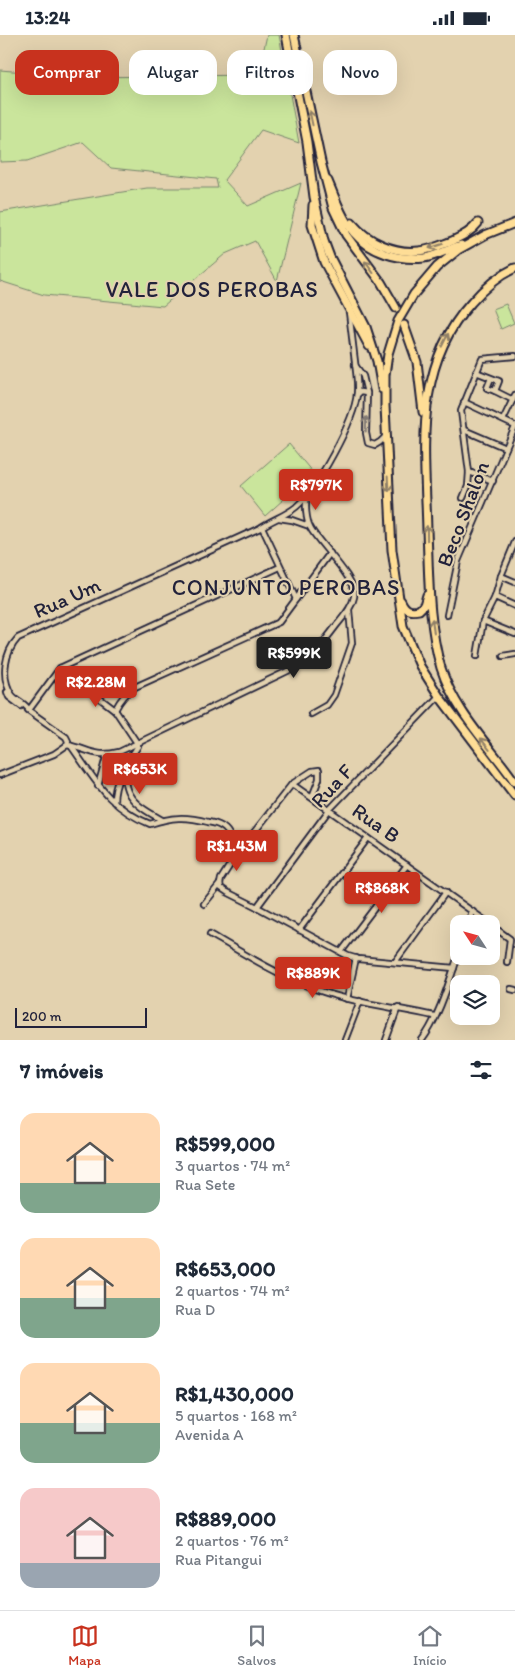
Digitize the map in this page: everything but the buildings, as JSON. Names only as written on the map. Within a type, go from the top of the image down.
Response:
[{"type":"highway","points":[[286,35],[307,142],[314,197],[324,241],[330,257],[366,327],[377,361],[385,406]]},
{"type":"highway","points":[[294,35],[328,196],[346,235],[396,308]]},
{"type":"highway","points":[[321,162],[349,226],[360,238],[388,255],[413,259],[426,257],[471,242],[515,223]]},
{"type":"highway","points":[[314,197],[312,225],[324,262],[377,361]]},
{"type":"highway","points":[[339,206],[357,228],[369,238],[392,248],[405,251],[418,251],[436,247],[463,236],[478,223]]},
{"type":"highway","points":[[471,242],[437,267],[425,280],[398,321],[388,354],[385,375],[385,406],[392,550],[403,626],[420,666],[439,696],[515,795]]},
{"type":"highway","points":[[424,425],[429,386],[440,350],[447,336],[465,309],[481,292],[515,268]]},
{"type":"highway","points":[[404,325],[417,362],[424,425],[428,582],[442,670],[454,697],[482,739],[515,782]]},
{"type":"highway","points":[[398,594],[404,607],[410,611],[419,610],[426,600],[428,582]]},
{"type":"street","name":"Rua Um","points":[[237,854],[231,837],[225,829],[216,823],[185,817],[162,820],[150,824],[126,812],[114,803],[98,787],[69,746],[66,737],[29,710],[11,694],[5,685],[3,667],[8,651],[19,636],[262,527],[298,506],[309,493],[334,453],[346,430],[357,395],[349,310]]},
{"type":"street","points":[[352,339],[357,334],[362,333]]},
{"type":"street","points":[[463,498],[468,485],[469,472],[461,417],[464,402],[482,359],[515,355]]},
{"type":"street","points":[[355,364],[362,376],[367,393],[366,440],[371,445],[375,445],[386,436]]},
{"type":"street","points":[[476,372],[499,381],[495,391]]},
{"type":"street","points":[[491,378],[487,388],[514,397],[503,420]]},
{"type":"street","points":[[357,395],[360,392],[367,393]]},
{"type":"street","points":[[464,402],[515,427]]},
{"type":"street","name":"Beco Shalon","points":[[447,615],[458,561],[515,427]]},
{"type":"street","points":[[464,429],[506,449]]},
{"type":"street","points":[[469,472],[493,481]]},
{"type":"street","points":[[0,775],[54,755],[69,746],[78,747],[95,754],[119,752],[301,664],[318,650],[349,610],[354,597],[354,589],[309,526],[306,505],[309,493]]},
{"type":"street","points":[[278,518],[292,520],[309,526]]},
{"type":"street","points":[[262,527],[296,599]]},
{"type":"street","points":[[477,656],[483,621],[495,597],[501,576],[512,555],[515,542]]},
{"type":"street","points":[[115,710],[127,691],[279,622],[330,553]]},
{"type":"street","points":[[29,710],[60,668],[280,567]]},
{"type":"street","points":[[501,576],[515,582]]},
{"type":"street","points":[[495,597],[515,606]]},
{"type":"street","points":[[311,714],[327,705],[334,695],[352,643],[349,610]]},
{"type":"street","points":[[483,621],[515,634]]},
{"type":"street","points":[[503,655],[515,655]]},
{"type":"street","points":[[60,668],[115,710],[137,743],[138,746],[118,782],[114,803]]},
{"type":"street","name":"Rua F","points":[[257,907],[329,810],[439,696]]},
{"type":"street","points":[[98,787],[107,754]]},
{"type":"street","points":[[127,763],[124,773],[128,794],[134,803],[162,820]]},
{"type":"street","points":[[204,904],[220,884],[221,879],[237,854],[292,784],[312,771],[319,770],[319,779],[312,797]]},
{"type":"street","name":"Rua B","points":[[292,784],[478,915]]},
{"type":"street","points":[[299,930],[368,839]]},
{"type":"street","points":[[341,952],[407,865]]},
{"type":"street","points":[[220,884],[221,888],[227,892],[356,958],[454,968]]},
{"type":"street","points":[[395,962],[446,892]]},
{"type":"street","points":[[471,915],[472,911]]},
{"type":"street","name":"Rua B","points":[[500,932],[510,939],[507,962]]},
{"type":"street","points":[[210,934],[284,977],[316,990],[347,999],[398,1007],[434,1016]]},
{"type":"street","points":[[347,999],[356,958]]},
{"type":"street","points":[[422,1040],[455,965]]},
{"type":"street","points":[[345,1040],[360,1001]]},
{"type":"street","points":[[386,1040],[398,1007]]},
{"type":"green space","points":[[267,35],[279,35],[282,50],[264,50]]},
{"type":"green space","points":[[0,70],[15,71],[15,95],[119,95],[119,77],[129,77],[129,95],[217,95],[217,75],[227,75],[227,95],[290,95],[299,143],[261,130],[224,180],[248,206],[301,183],[277,281],[255,241],[225,254],[163,306],[44,295],[0,281],[0,212],[147,188],[218,188],[216,179],[111,168],[83,142],[27,161],[0,162]]},
{"type":"green space","points":[[506,304],[514,323],[501,329],[493,309]]},
{"type":"green space","points":[[289,444],[313,473],[265,516],[241,486]]},
{"type":"district","name":"VALE DOS PEROBAS","points":[[212,289]]},
{"type":"district","name":"CONJUNTO PEROBAS","points":[[286,587]]}]
